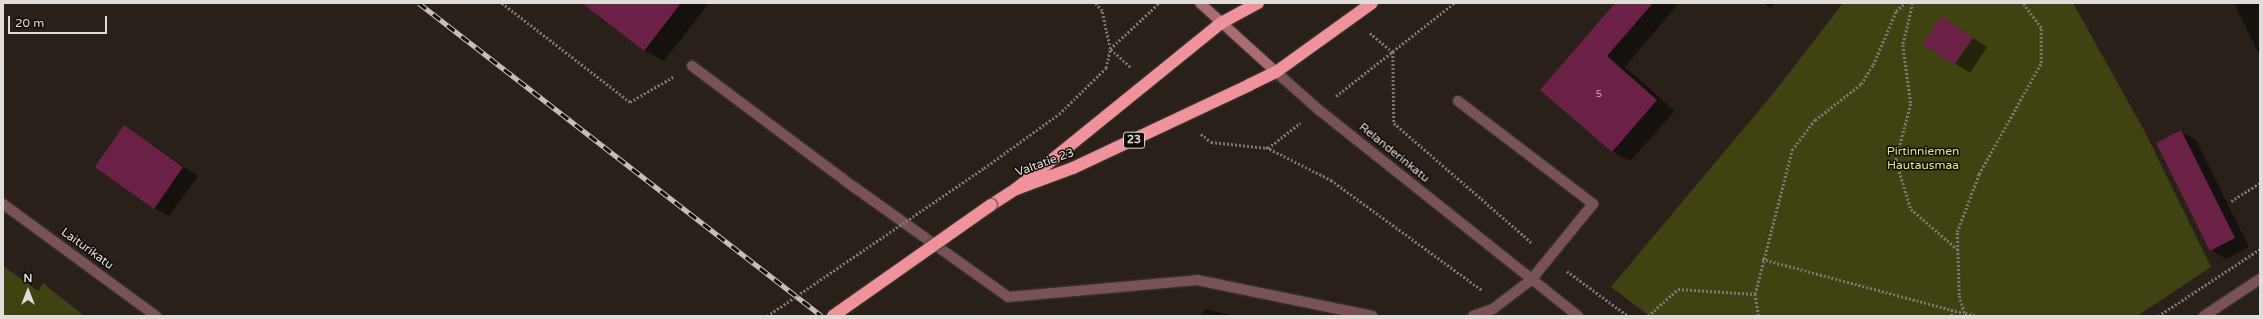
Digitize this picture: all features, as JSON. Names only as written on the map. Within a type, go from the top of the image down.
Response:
[{"type":"highway","name":"23","points":[[1221,23],[1258,3]]},
{"type":"highway","name":"23","points":[[1276,72],[1372,3]]},
{"type":"highway","name":"Valtatie 23","points":[[1016,189],[1221,23]]},
{"type":"highway","name":"Valtatie 23","points":[[1016,189],[1072,168],[1276,72]]},
{"type":"highway","name":"23","points":[[834,316],[1016,189]]},
{"type":"main road","name":"Relanderinkatu","points":[[1200,3],[1276,72]]},
{"type":"street","points":[[692,66],[854,187],[1008,297],[1197,280],[1372,316]]},
{"type":"street","name":"Relanderinkatu","points":[[1276,72],[1318,110],[1578,316]]},
{"type":"street","points":[[1458,101],[1593,204],[1531,280],[1493,309],[1473,316]]},
{"type":"street","name":"Laiturikatu","points":[[3,204],[156,316]]},
{"type":"street","points":[[2204,316],[2260,279]]},
{"type":"path","points":[[502,3],[630,102],[692,66]]},
{"type":"path","points":[[767,316],[984,168],[1059,114],[1106,68],[1110,48],[1102,11],[1095,3]]},
{"type":"path","points":[[1110,48],[1159,3]]},
{"type":"path","points":[[1759,316],[1755,294],[1762,259],[1792,150],[1815,120],[1861,84],[1874,65],[1896,11],[1905,3]]},
{"type":"path","points":[[1913,3],[1903,45],[1911,104],[1896,160],[1911,209],[1958,249]]},
{"type":"path","points":[[1964,313],[1959,295],[1957,232],[1980,174],[2041,63],[2041,28],[2023,3]]},
{"type":"path","points":[[1392,52],[1394,123],[1549,258],[1628,316]]},
{"type":"path","points":[[1266,147],[1331,180],[1501,303]]},
{"type":"path","points":[[2231,201],[2260,183]]},
{"type":"path","points":[[2158,316],[2260,249]]},
{"type":"path","points":[[1762,259],[1975,316]]},
{"type":"path","points":[[1648,316],[1678,289],[1755,294]]},
{"type":"path","points":[[1951,316],[1952,310]]},
{"type":"green space","name":"Pirtinniemen Hautausmaa","points":[[1843,3],[2073,3],[2145,132],[2211,267],[2137,316],[1650,316],[1611,287],[1776,90]]},
{"type":"green space","points":[[3,266],[38,291],[43,283],[84,316],[3,316]]},
{"type":"building","points":[[582,3],[681,3],[644,51]]},
{"type":"building","points":[[1615,3],[1653,3],[1607,56],[1657,100],[1612,152],[1540,90]]},
{"type":"building","points":[[1941,16],[1973,38],[1954,65],[1923,44]]},
{"type":"building","points":[[124,125],[183,167],[154,209],[95,167]]},
{"type":"building","points":[[2181,130],[2235,238],[2210,251],[2156,143]]},
{"type":"railway","points":[[419,3],[822,316]]}]
